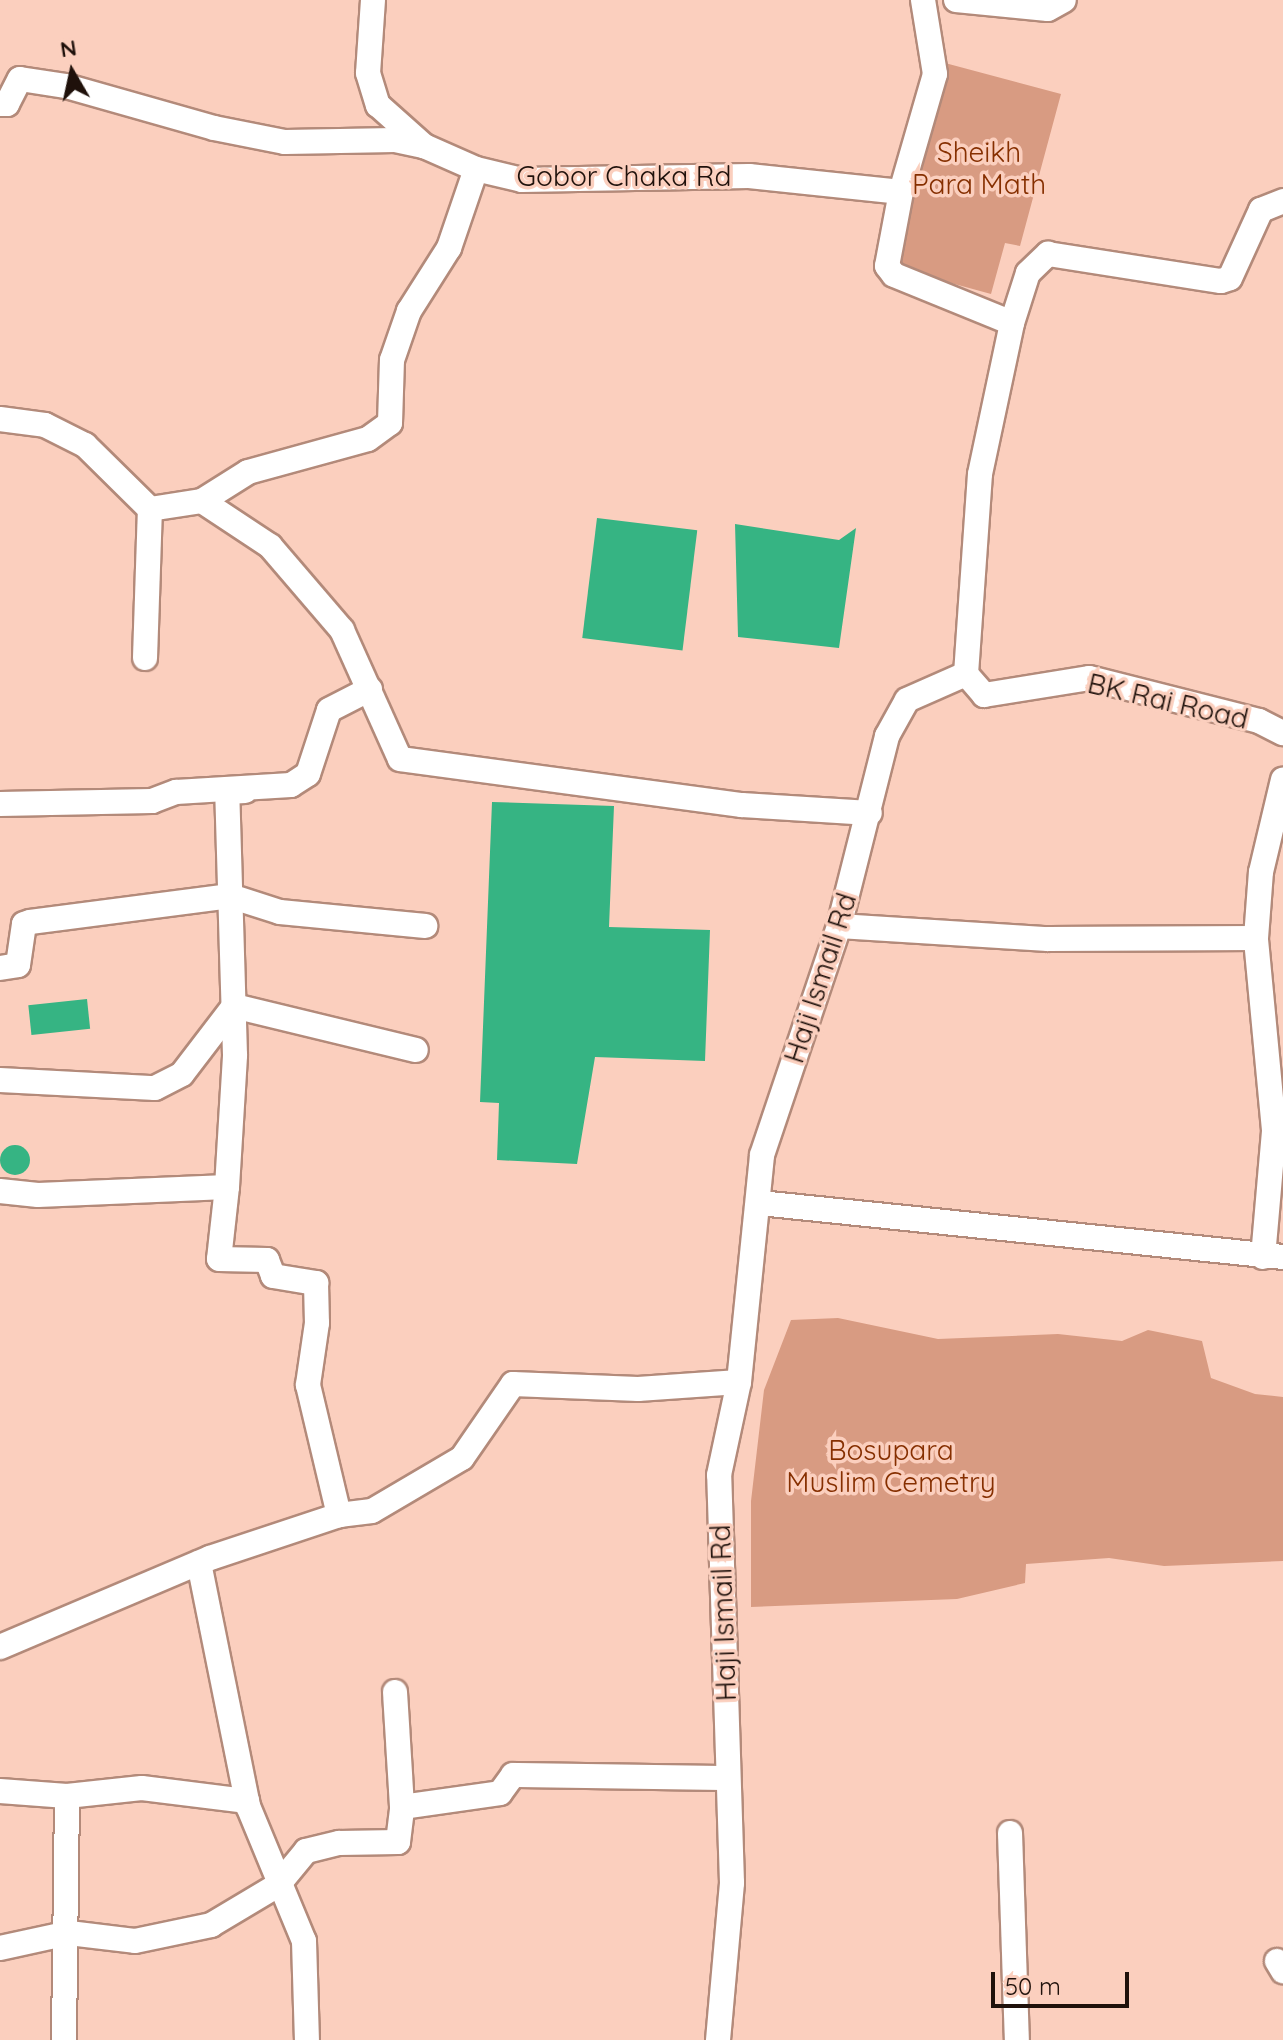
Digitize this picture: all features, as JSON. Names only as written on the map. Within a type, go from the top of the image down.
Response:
[{"type":"street","name":"Gobor Chaka Rd","points":[[373,0],[370,90],[378,105],[424,146],[476,169],[522,180],[749,176],[901,192]]},
{"type":"street","points":[[923,0],[935,74],[887,252],[894,275],[1012,323]]},
{"type":"street","points":[[956,0],[1048,9],[1064,0]]},
{"type":"street","points":[[0,104],[7,104],[20,79],[285,142],[395,140],[424,146]]},
{"type":"street","points":[[150,509],[202,501],[248,472],[368,439],[390,423],[392,360],[409,311],[453,238],[476,169]]},
{"type":"street","points":[[966,674],[980,474],[1012,323],[1028,273],[1048,254],[1221,281],[1230,278],[1261,210],[1283,201]]},
{"type":"street","points":[[0,419],[45,425],[85,445],[150,509],[145,658]]},
{"type":"street","points":[[202,501],[270,546],[342,630],[400,759],[742,805],[870,813]]},
{"type":"street","name":"BK Rai Road","points":[[966,674],[984,695],[1089,678],[1259,721],[1283,733]]},
{"type":"street","name":"Haji Ismail Rd","points":[[718,2040],[732,1883],[719,1475],[739,1382],[760,1203],[762,1155],[839,926],[887,736],[907,700],[966,674]]},
{"type":"street","points":[[339,1515],[308,1385],[317,1323],[316,1283],[273,1276],[267,1260],[219,1259],[235,1104],[227,792],[291,785],[308,774],[329,710],[370,689]]},
{"type":"street","points":[[760,1203],[1273,1257],[1274,1130],[1256,938],[1261,872],[1283,780]]},
{"type":"street","points":[[0,804],[152,801],[176,792],[257,790]]},
{"type":"street","points":[[0,968],[18,965],[24,924],[30,922],[230,896],[280,912],[425,926]]},
{"type":"street","points":[[839,926],[1048,939],[1256,938]]},
{"type":"street","points":[[234,1006],[416,1050]]},
{"type":"street","points":[[0,1080],[155,1088],[182,1074],[234,1006]]},
{"type":"street","points":[[0,1191],[38,1195],[227,1187]]},
{"type":"street","points":[[0,1647],[199,1563],[339,1515],[372,1511],[462,1458],[513,1384],[638,1389],[739,1382]]},
{"type":"street","points":[[199,1563],[247,1801],[278,1885],[304,1941],[307,2040]]},
{"type":"street","points":[[0,1948],[69,1933],[135,1941],[211,1925],[278,1885],[306,1851],[339,1843],[398,1842],[402,1807],[395,1692]]},
{"type":"street","points":[[402,1807],[500,1793],[513,1775],[727,1778]]},
{"type":"street","points":[[0,1791],[67,1796],[142,1788],[247,1801]]},
{"type":"street","points":[[64,2040],[69,1933],[67,1796]]},
{"type":"street","points":[[1010,1833],[1017,2040]]},
{"type":"green space","name":"Sheikh Para Math","points":[[945,63],[1061,94],[1020,246],[1005,243],[991,294],[889,266]]},
{"type":"green space","name":"Bosupara Muslim Cemetry","points":[[838,1318],[938,1339],[1058,1334],[1122,1341],[1148,1330],[1202,1341],[1211,1378],[1255,1394],[1283,1397],[1283,1561],[1164,1566],[1109,1558],[1026,1564],[1025,1583],[957,1599],[751,1607],[751,1501],[764,1390],[791,1320]]},
{"type":"shaded area","points":[[597,518],[697,530],[683,650],[582,638]]},
{"type":"shaded area","points":[[735,524],[839,540],[856,528],[839,648],[738,637]]},
{"type":"shaded area","points":[[492,802],[614,806],[609,927],[710,930],[705,1061],[595,1057],[577,1164],[497,1160],[499,1103],[480,1102]]},
{"type":"shaded area","points":[[87,999],[90,1029],[31,1035],[28,1005]]},
{"type":"shaded area","points":[[15,1145],[25,1150],[30,1160],[25,1170],[15,1175],[5,1170],[0,1160],[5,1150]]}]
